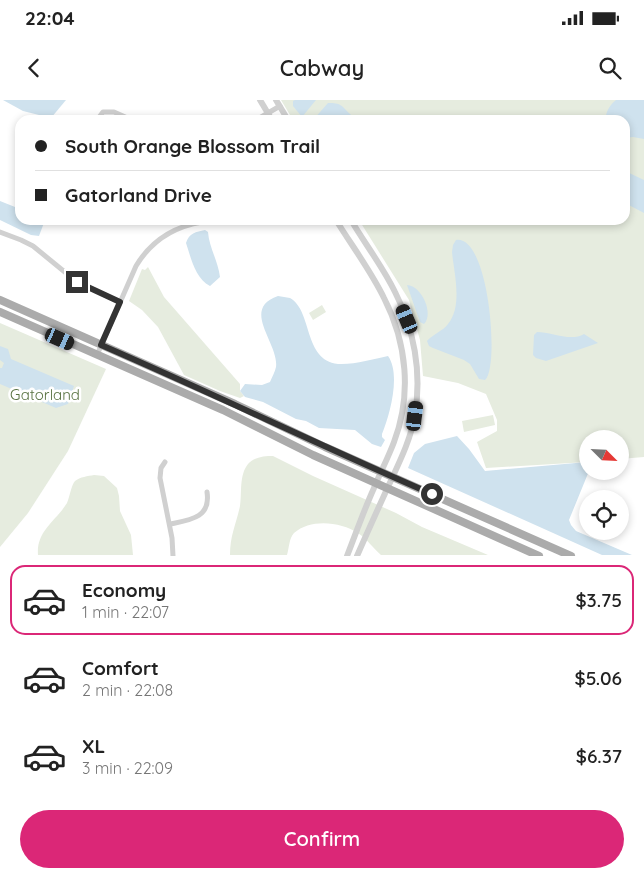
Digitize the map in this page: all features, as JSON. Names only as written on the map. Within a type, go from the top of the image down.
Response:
[{"type":"main road","points":[[0,300],[571,556]]},
{"type":"main road","points":[[0,312],[222,410],[376,484],[539,556]]},
{"type":"street","points":[[260,100],[268,113]]},
{"type":"street","points":[[265,115],[278,103],[285,115]]},
{"type":"street","points":[[101,115],[103,112],[114,112],[121,115]]},
{"type":"street","points":[[97,355],[136,266],[144,253],[167,233],[190,225]]},
{"type":"street","points":[[339,225],[388,307],[402,348],[405,385],[402,414],[398,428],[347,556]]},
{"type":"street","points":[[354,225],[391,284],[407,319],[413,339],[418,386],[415,416],[411,432],[357,556]]},
{"type":"street","points":[[0,232],[33,246],[77,282],[120,302]]},
{"type":"street","points":[[405,385],[418,386]]},
{"type":"street","points":[[165,462],[161,468],[160,478],[170,524],[173,556]]},
{"type":"street","points":[[170,524],[192,520],[202,514],[208,499],[207,492]]},
{"type":"green space","points":[[281,100],[644,100],[644,457],[629,458],[629,430],[579,430],[579,462],[486,468],[477,442],[497,431],[497,420],[486,394],[458,383],[423,376],[420,340],[409,300],[362,225],[630,225],[630,115],[290,115]]},
{"type":"green space","points":[[148,267],[164,297],[240,384],[240,391],[244,396],[240,398],[220,391],[184,375],[158,327],[142,310],[129,301],[142,269],[145,270]]},
{"type":"green space","points":[[322,305],[326,312],[313,320],[309,313]]},
{"type":"green space","name":"Gatorland","points":[[0,323],[106,369],[68,451],[28,513],[0,547]]},
{"type":"green space","points":[[493,415],[495,425],[464,432],[462,421]]},
{"type":"green space","points":[[273,456],[422,527],[488,555],[381,555],[358,533],[343,526],[326,523],[309,525],[294,533],[287,555],[230,555],[232,536],[240,506],[242,479],[245,468],[256,458]]},
{"type":"green space","points":[[94,475],[104,476],[117,488],[120,511],[131,535],[133,555],[38,555],[38,547],[43,533],[67,503],[75,481]]},
{"type":"water","points":[[3,100],[66,100],[54,115],[39,115],[23,111]]},
{"type":"water","points":[[316,100],[304,115],[300,115],[293,106],[293,101]]},
{"type":"water","points":[[616,100],[644,100],[644,139],[630,137],[630,115],[606,115]]},
{"type":"water","points":[[328,103],[336,103],[341,105],[351,115],[317,115]]},
{"type":"water","points":[[630,173],[644,180],[644,213],[630,206]]},
{"type":"water","points":[[0,201],[15,207],[15,225],[43,225],[39,236],[31,235],[0,220]]},
{"type":"water","points":[[205,230],[208,232],[220,277],[210,286],[197,273],[186,243],[191,235]]},
{"type":"water","points":[[456,240],[467,244],[477,258],[484,278],[491,329],[489,370],[485,380],[479,379],[470,364],[429,346],[427,341],[446,326],[453,317],[456,289],[452,252]]},
{"type":"water","points":[[407,285],[417,290],[425,301],[428,314],[424,324],[420,322]]},
{"type":"water","points":[[278,296],[290,298],[297,304],[313,345],[327,361],[338,364],[357,363],[388,356],[394,373],[394,384],[391,406],[382,434],[385,440],[381,447],[372,444],[355,430],[319,428],[306,421],[296,419],[263,402],[245,397],[240,391],[245,384],[262,385],[270,382],[274,373],[276,367],[275,358],[261,318],[262,309],[267,302]]},
{"type":"water","points":[[537,332],[567,337],[584,334],[598,343],[546,361],[533,355],[534,335]]},
{"type":"water","points":[[0,346],[8,349],[11,359],[74,386],[68,404],[56,408],[0,384],[0,368],[2,368],[4,363],[0,360]]},
{"type":"water","points":[[457,436],[485,471],[579,463],[579,480],[585,480],[581,490],[579,490],[579,496],[569,520],[571,525],[579,532],[579,540],[597,540],[632,555],[602,555],[408,468],[414,453],[425,444]]},
{"type":"route","points":[[77,282],[120,302],[101,345],[432,494]]}]
